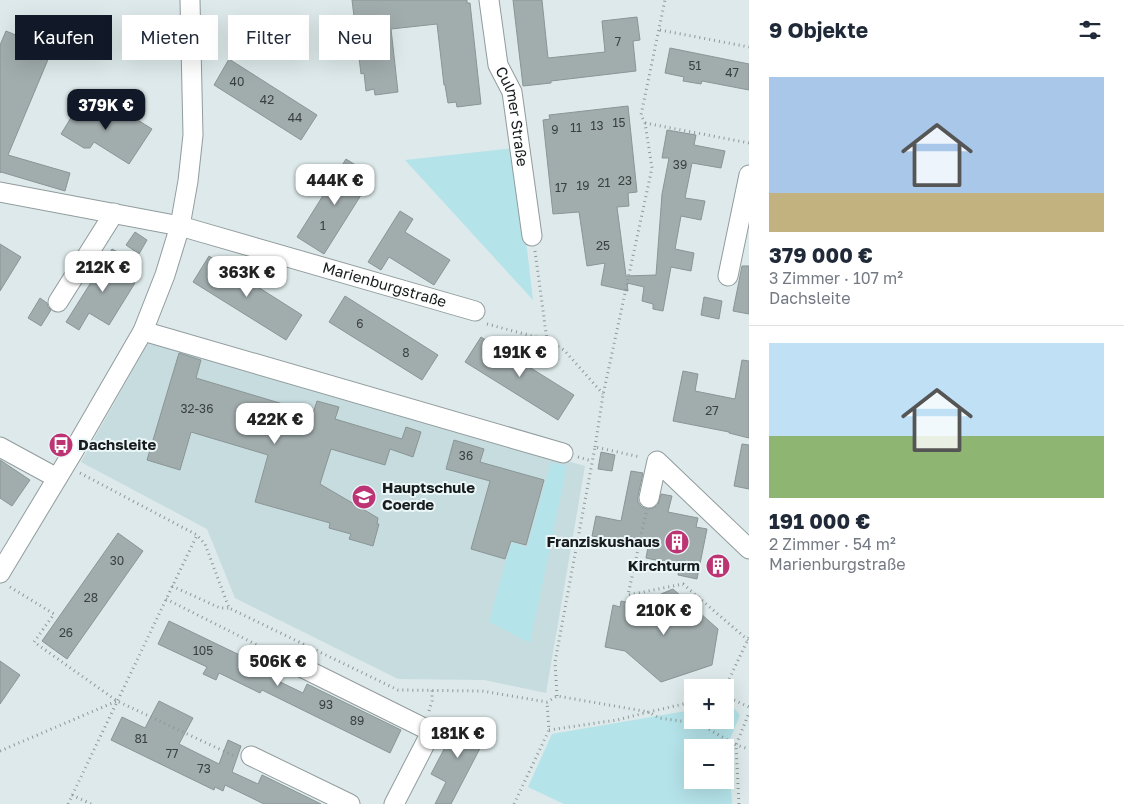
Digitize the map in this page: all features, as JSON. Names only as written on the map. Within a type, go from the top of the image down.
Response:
[{"type":"street","points":[[4,579],[61,471],[143,330],[165,276],[180,226],[188,181],[193,135],[190,0]]},
{"type":"street","name":"Culmer Straße","points":[[489,0],[498,65],[512,92],[532,236]]},
{"type":"street","points":[[728,276],[749,175]]},
{"type":"street","points":[[0,192],[180,226]]},
{"type":"street","points":[[58,302],[114,213]]},
{"type":"street","name":"Marienburgstraße","points":[[180,226],[475,311]]},
{"type":"street","points":[[143,330],[563,453]]},
{"type":"street","points":[[0,447],[61,471]]},
{"type":"street","points":[[649,498],[657,461]]},
{"type":"street","points":[[657,461],[749,549]]},
{"type":"street","points":[[285,659],[427,734],[394,804]]},
{"type":"street","points":[[251,756],[350,804]]},
{"type":"path","points":[[557,696],[555,662],[604,395],[652,168],[645,123],[641,115],[665,0]]},
{"type":"path","points":[[660,30],[749,47]]},
{"type":"path","points":[[645,123],[749,144]]},
{"type":"path","points":[[532,236],[547,340]]},
{"type":"path","points":[[475,311],[486,324],[547,340],[564,350],[604,395]]},
{"type":"path","points":[[595,447],[657,461]]},
{"type":"path","points":[[61,471],[78,472],[197,535],[205,544],[229,608]]},
{"type":"path","points":[[649,498],[628,595],[682,584],[749,639],[729,679]]},
{"type":"path","points":[[68,804],[197,535]]},
{"type":"path","points":[[4,579],[54,614],[34,642],[117,700],[239,759],[251,756]]},
{"type":"path","points":[[172,586],[220,608],[229,608],[398,690],[482,691],[547,702],[557,696],[649,712],[658,718],[688,722],[705,727],[736,745],[749,749]]},
{"type":"path","points":[[166,600],[285,659]]},
{"type":"path","points":[[430,709],[432,690]]},
{"type":"path","points":[[0,751],[117,700]]},
{"type":"path","points":[[734,700],[749,707]]},
{"type":"path","points":[[514,804],[549,730],[547,702]]},
{"type":"path","points":[[549,730],[617,720],[684,704]]},
{"type":"path","points":[[740,804],[736,745],[749,713]]},
{"type":"path","points":[[72,795],[91,804]]},
{"type":"shaded area","points":[[515,148],[533,300],[405,160]]},
{"type":"shaded area","name":"Hauptschule Coerde","points":[[149,341],[585,466],[546,693],[484,680],[398,679],[235,598],[207,529],[81,462]]},
{"type":"shaded area","points":[[551,462],[567,466],[530,643],[489,622],[511,542],[527,547]]},
{"type":"shaded area","points":[[734,708],[740,715],[730,739],[684,739],[684,789],[731,789],[732,804],[564,804],[528,787],[552,734],[684,711],[684,729],[734,729]]},
{"type":"building","points":[[352,0],[467,0],[467,3],[470,3],[481,104],[457,107],[456,102],[448,103],[437,24],[391,29],[398,92],[375,95],[374,89],[366,91],[364,73],[361,74],[359,60],[390,60],[390,15],[354,15]]},
{"type":"building","points":[[513,0],[542,0],[548,58],[605,52],[602,21],[637,17],[640,40],[633,41],[636,71],[523,86]]},
{"type":"building","points":[[6,31],[15,35],[15,60],[48,60],[8,155],[70,173],[65,191],[0,173],[0,45]]},
{"type":"building","points":[[670,48],[749,64],[749,90],[702,81],[701,84],[683,81],[684,77],[665,73]]},
{"type":"building","points":[[228,60],[231,60],[317,115],[301,140],[214,85]]},
{"type":"building","points":[[83,98],[119,121],[125,112],[152,129],[129,164],[94,142],[90,148],[84,148],[61,134]]},
{"type":"building","points":[[628,106],[637,192],[628,193],[629,206],[617,207],[626,276],[656,275],[662,194],[669,158],[662,158],[667,130],[696,135],[694,145],[725,151],[721,168],[692,163],[685,198],[705,201],[701,220],[681,216],[675,249],[694,253],[691,271],[671,267],[663,311],[653,309],[653,304],[642,301],[644,287],[627,283],[628,291],[601,285],[605,263],[587,266],[579,212],[553,214],[543,120],[550,119],[549,115]]},
{"type":"building","points":[[346,159],[373,176],[324,254],[297,237]]},
{"type":"building","points":[[400,211],[413,219],[405,232],[450,260],[434,285],[389,257],[381,270],[368,262]]},
{"type":"building","points":[[135,232],[147,240],[139,254],[126,245]]},
{"type":"building","points":[[0,244],[21,257],[0,291]]},
{"type":"building","points":[[112,249],[125,256],[116,271],[135,283],[109,325],[89,313],[79,330],[66,322]]},
{"type":"building","points":[[209,256],[302,315],[286,340],[193,282]]},
{"type":"building","points":[[742,266],[749,266],[749,314],[733,311]]},
{"type":"building","points":[[345,296],[438,355],[422,380],[329,322]]},
{"type":"building","points":[[704,297],[722,301],[719,319],[701,315]]},
{"type":"building","points":[[40,298],[47,303],[51,310],[41,326],[28,318]]},
{"type":"building","points":[[481,337],[574,395],[558,420],[465,362]]},
{"type":"building","points":[[179,353],[201,360],[196,378],[313,413],[317,401],[339,407],[335,419],[402,439],[406,427],[421,432],[413,457],[390,449],[385,465],[331,449],[320,484],[378,518],[377,524],[379,524],[373,546],[349,539],[351,534],[329,528],[330,523],[255,502],[268,455],[191,432],[180,470],[147,460]]},
{"type":"building","points":[[742,360],[749,361],[749,438],[673,421],[683,371],[698,374],[695,391],[735,399]]},
{"type":"building","points":[[454,440],[484,449],[480,462],[544,480],[526,545],[511,541],[505,559],[471,549],[490,481],[446,469]]},
{"type":"building","points":[[742,444],[749,445],[749,489],[734,486]]},
{"type":"building","points":[[601,452],[615,455],[612,471],[598,469]]},
{"type":"building","points":[[0,460],[30,480],[12,506],[0,498]]},
{"type":"building","points":[[631,471],[643,473],[638,496],[638,502],[642,507],[647,509],[658,505],[661,494],[672,496],[668,512],[698,518],[696,527],[707,529],[697,579],[678,575],[680,565],[646,558],[648,547],[592,536],[596,516],[621,521]]},
{"type":"building","points":[[118,533],[143,551],[67,659],[42,641]]},
{"type":"building","points":[[673,589],[718,629],[712,665],[661,682],[625,651],[605,647],[613,605],[620,607],[621,601],[643,606],[663,598],[661,594]]},
{"type":"building","points":[[169,621],[279,674],[276,680],[303,693],[307,684],[401,730],[390,753],[262,690],[260,693],[219,673],[216,680],[203,674],[207,667],[158,644]]},
{"type":"building","points":[[0,661],[20,675],[0,704]]},
{"type":"building","points":[[159,701],[193,718],[179,744],[219,764],[228,740],[241,746],[232,772],[258,784],[262,775],[321,804],[264,804],[225,785],[223,791],[215,787],[214,790],[111,740],[122,717],[145,728]]},
{"type":"building","points":[[460,719],[488,733],[451,804],[435,804],[446,782],[431,774]]},
{"type":"place","name":"Dachsleite","points":[[61,445]]},
{"type":"place","name":"Hauptschule Coerde","points":[[364,497]]},
{"type":"place","name":"Franziskushaus","points":[[677,542]]},
{"type":"place","name":"Kirchturm","points":[[718,566]]}]
